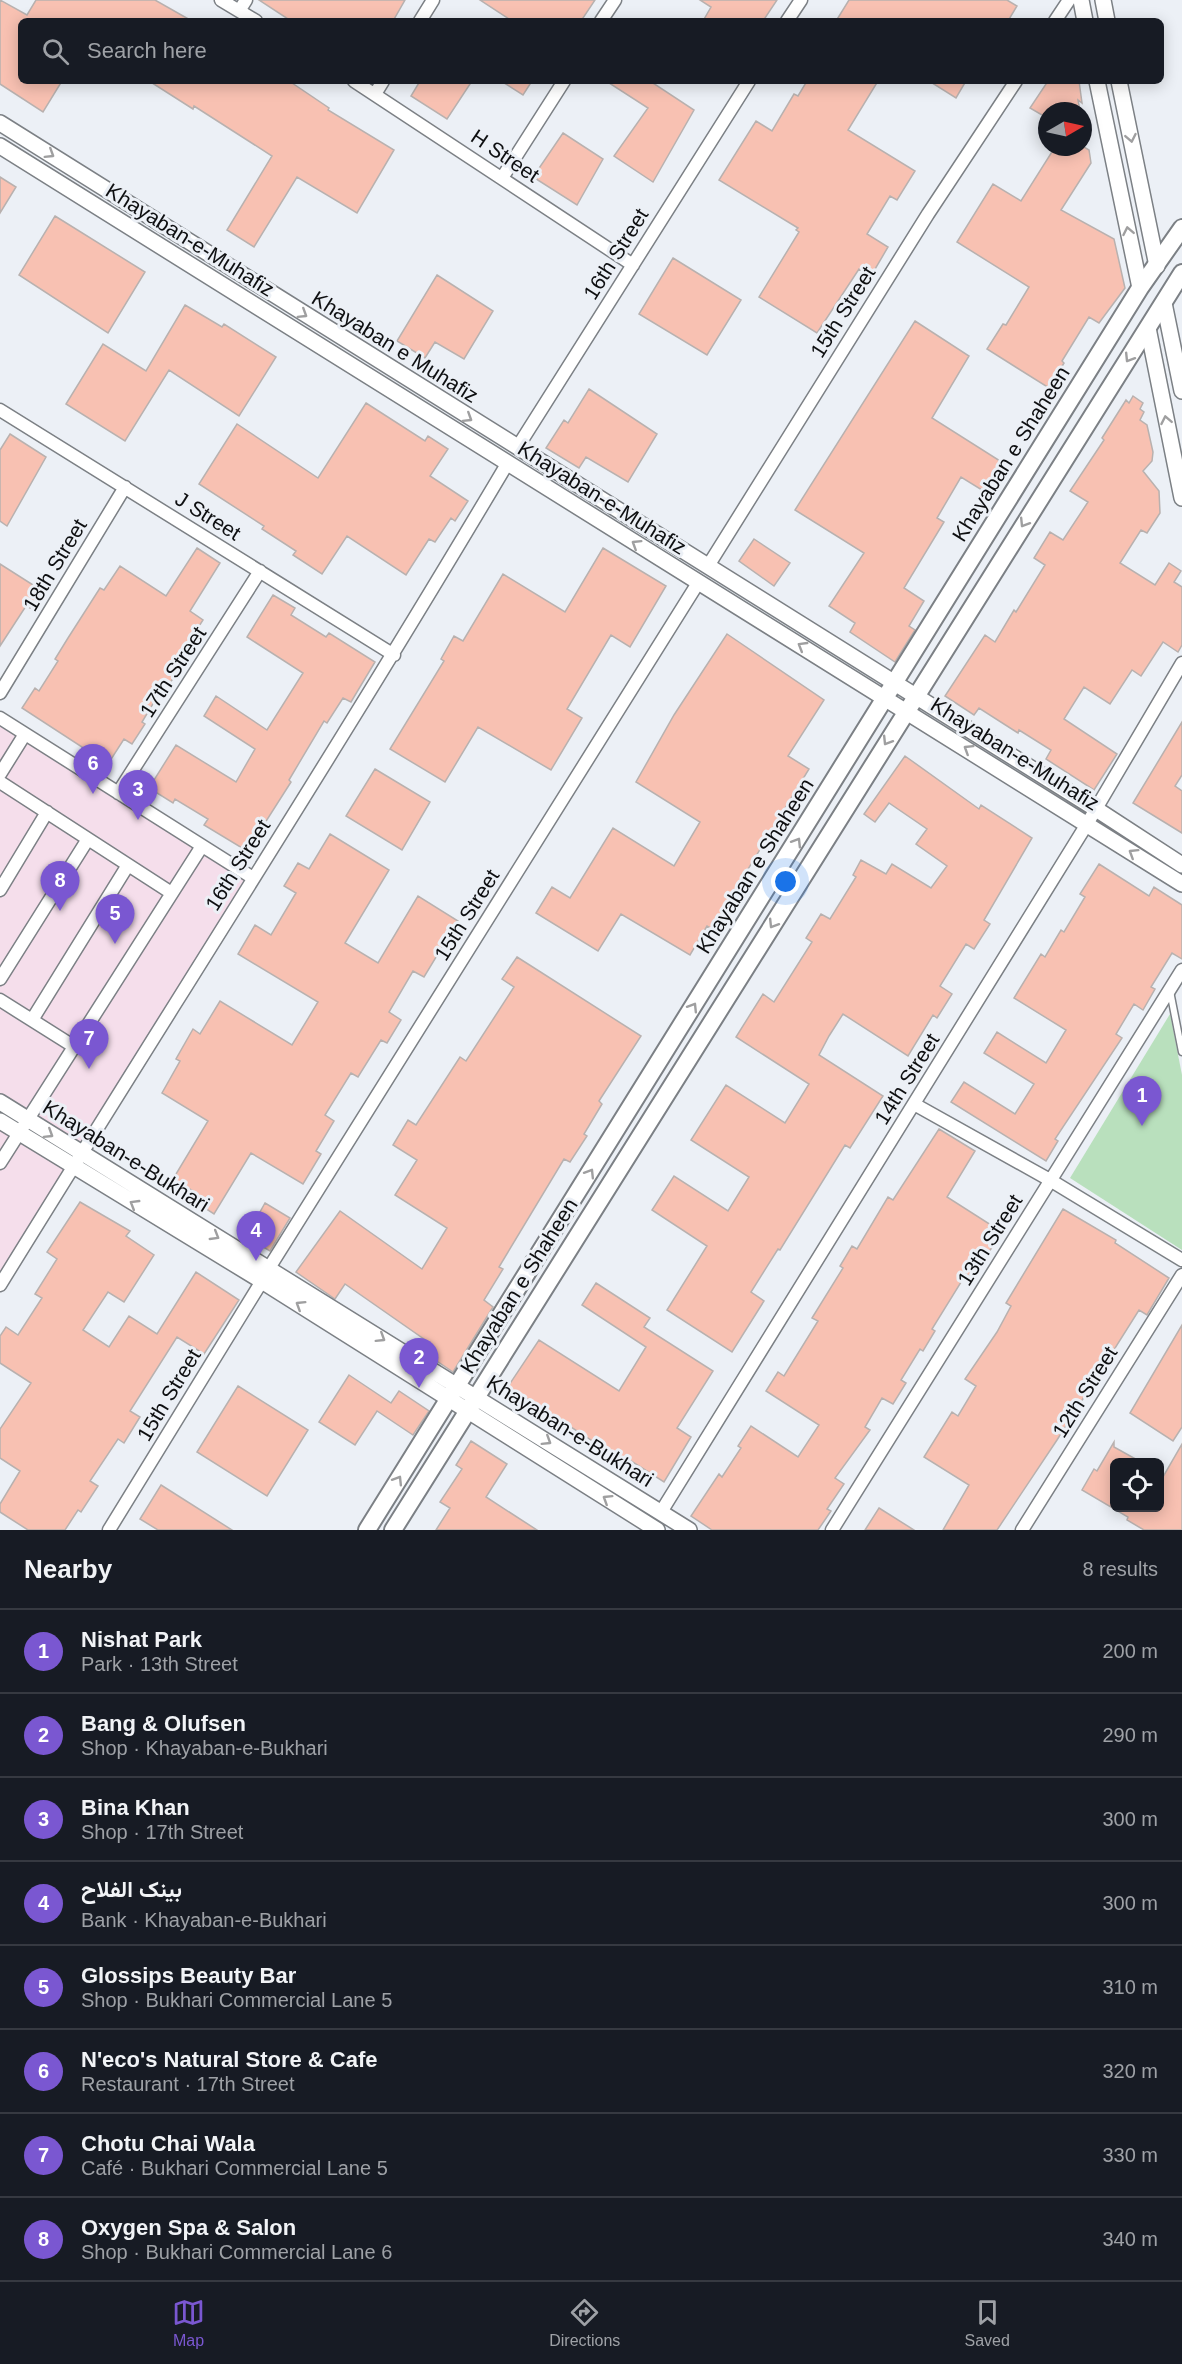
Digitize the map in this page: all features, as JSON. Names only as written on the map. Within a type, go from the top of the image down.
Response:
[{"type":"main road","name":"Khayaban e Shaheen","points":[[367,1530],[1140,288],[1182,228]]},
{"type":"main road","name":"Khayaban e Shaheen","points":[[393,1530],[1182,273]]},
{"type":"street","points":[[222,0],[242,5],[253,18]]},
{"type":"street","points":[[422,18],[434,0]]},
{"type":"street","points":[[604,18],[615,0]]},
{"type":"street","points":[[789,18],[801,0]]},
{"type":"street","points":[[1057,18],[1069,0]]},
{"type":"street","points":[[1081,0],[1084,18]]},
{"type":"street","points":[[1103,0],[1106,18]]},
{"type":"street","name":"H Street","points":[[359,84],[633,265]]},
{"type":"street","points":[[375,94],[381,84]]},
{"type":"street","points":[[502,178],[562,84]]},
{"type":"street","name":"16th Street","points":[[517,448],[747,84]]},
{"type":"street","name":"15th Street","points":[[708,566],[928,214],[1014,84]]},
{"type":"street","points":[[1098,84],[1140,288]]},
{"type":"street","points":[[1120,84],[1157,266]]},
{"type":"street","name":"Khayaban e Muhafiz","points":[[0,123],[415,385],[708,566]]},
{"type":"street","name":"Khayaban-e-Muhafiz","points":[[0,146],[698,583],[1096,809],[1182,865]]},
{"type":"street","points":[[1164,303],[1182,391]]},
{"type":"street","points":[[1148,328],[1182,498]]},
{"type":"street","points":[[406,400],[415,385]]},
{"type":"street","name":"J Street","points":[[0,410],[394,655]]},
{"type":"street","name":"16th Street","points":[[0,1285],[394,655],[507,464]]},
{"type":"street","name":"18th Street","points":[[0,693],[125,488]]},
{"type":"street","points":[[598,521],[608,504]]},
{"type":"street","name":"Khayaban-e-Muhafiz","points":[[708,566],[890,691]]},
{"type":"street","name":"17th Street","points":[[118,793],[260,571]]},
{"type":"street","name":"15th Street","points":[[109,1530],[265,1275],[698,583]]},
{"type":"street","name":"14th Street","points":[[661,1512],[1087,824],[1182,663]]},
{"type":"street","name":"Khayaban-e-Muhafiz","points":[[911,704],[1087,824],[1182,884]]},
{"type":"street","points":[[0,718],[253,878]]},
{"type":"street","points":[[0,774],[24,734]]},
{"type":"street","points":[[0,782],[170,892]]},
{"type":"street","points":[[0,890],[47,812]]},
{"type":"street","points":[[0,979],[88,839]]},
{"type":"street","points":[[0,1162],[170,892],[202,846]]},
{"type":"street","points":[[32,1020],[128,865]]},
{"type":"street","name":"13th Street","points":[[832,1530],[1182,970]]},
{"type":"street","points":[[0,999],[74,1046]]},
{"type":"street","name":"Khayaban-e-Bukhari","points":[[0,1102],[23,1126],[453,1393],[467,1412],[653,1529]]},
{"type":"street","points":[[914,1104],[1050,1180],[1182,1260]]},
{"type":"street","name":"Khayaban-e-Bukhari","points":[[0,1121],[23,1126]]},
{"type":"street","name":"12th Street","points":[[1022,1530],[1182,1275]]},
{"type":"street","name":"Khayaban-e-Bukhari","points":[[453,1393],[476,1397],[689,1530]]},
{"type":"lane","points":[[1169,990],[1182,1052]]},
{"type":"shaded area","points":[[0,726],[244,880],[0,1273]]},
{"type":"green space","points":[[1170,1014],[1182,1075],[1182,1250],[1070,1178]]},
{"type":"building","points":[[0,0],[27,15],[36,0],[155,0],[187,18],[18,18],[18,84],[60,84],[43,112],[0,84]]},
{"type":"building","points":[[259,0],[405,0],[395,18],[286,18]]},
{"type":"building","points":[[480,0],[595,0],[583,18],[507,18]]},
{"type":"building","points":[[700,0],[777,0],[765,18],[705,18],[711,7]]},
{"type":"building","points":[[849,0],[1007,0],[1017,6],[1010,18],[838,18]]},
{"type":"building","points":[[154,84],[293,84],[329,108],[328,110],[394,150],[357,213],[297,177],[254,247],[227,230],[272,156],[194,106],[193,109]]},
{"type":"building","points":[[418,84],[470,84],[447,119],[411,96]]},
{"type":"building","points":[[506,84],[530,84],[523,95]]},
{"type":"building","points":[[611,84],[655,84],[694,110],[653,182],[614,156],[648,108]]},
{"type":"building","points":[[805,84],[876,84],[848,130],[915,171],[897,200],[890,196],[867,234],[888,247],[871,276],[859,269],[817,333],[759,297],[799,232],[796,230],[798,228],[719,180],[756,121],[772,131],[794,94],[798,96]]},
{"type":"building","points":[[934,84],[964,84],[956,98]]},
{"type":"building","points":[[1046,84],[1079,84],[1082,102],[1078,100],[1078,102],[1038,102],[1038,113],[1030,108]]},
{"type":"building","points":[[563,133],[603,159],[577,205],[533,177]]},
{"type":"building","points":[[1049,156],[1090,156],[1091,163],[1061,210],[1114,239],[1125,288],[1099,323],[1089,317],[1062,361],[1064,363],[1049,388],[987,349],[1003,324],[1006,325],[1029,287],[957,242],[993,184],[1021,201]]},
{"type":"building","points":[[0,177],[16,187],[0,213]]},
{"type":"building","points":[[55,216],[145,272],[108,333],[19,275]]},
{"type":"building","points":[[673,258],[741,300],[707,355],[639,314]]},
{"type":"building","points":[[437,275],[493,311],[464,359],[435,342],[425,358],[397,341]]},
{"type":"building","points":[[185,305],[222,327],[224,324],[276,357],[239,416],[169,370],[125,441],[66,404],[103,344],[146,371]]},
{"type":"building","points":[[915,321],[969,356],[932,418],[1008,466],[990,495],[961,477],[937,518],[944,522],[904,588],[924,601],[909,626],[915,630],[895,662],[850,632],[855,623],[829,606],[864,553],[795,510]]},
{"type":"building","points":[[589,389],[657,434],[628,482],[586,457],[579,468],[546,448],[564,420],[568,423]]},
{"type":"building","points":[[1133,396],[1143,403],[1140,409],[1144,412],[1140,420],[1147,425],[1153,452],[1152,461],[1143,471],[1159,491],[1160,513],[1147,533],[1141,530],[1120,563],[1155,585],[1169,563],[1181,571],[1174,582],[1182,587],[1182,645],[1178,652],[1163,642],[1141,676],[1132,670],[1110,704],[1084,687],[1064,719],[1117,754],[1094,790],[1046,759],[1051,750],[1019,730],[1018,733],[979,708],[974,715],[945,696],[985,635],[995,642],[1014,610],[1016,612],[1045,565],[1034,558],[1050,532],[1063,540],[1088,502],[1070,491],[1104,440],[1102,438],[1126,400],[1129,403]]},
{"type":"building","points":[[366,403],[425,441],[428,436],[448,449],[430,476],[468,501],[455,521],[451,518],[435,542],[429,539],[406,575],[347,536],[322,574],[293,555],[296,551],[262,529],[264,526],[199,484],[237,424],[318,478]]},
{"type":"building","points":[[10,434],[46,457],[7,526],[0,521],[0,450]]},
{"type":"building","points":[[754,539],[790,563],[774,586],[739,561]]},
{"type":"building","points":[[197,548],[220,563],[190,611],[203,620],[187,645],[194,649],[162,694],[160,692],[142,722],[145,724],[132,744],[124,739],[108,764],[22,708],[35,688],[39,691],[58,661],[55,659],[100,588],[104,590],[120,566],[166,596]]},
{"type":"building","points":[[603,548],[666,586],[630,647],[611,635],[567,709],[582,718],[551,770],[478,727],[445,782],[390,749],[444,661],[441,659],[454,636],[463,641],[503,574],[565,612]]},
{"type":"building","points":[[0,564],[41,590],[30,608],[26,606],[0,646]]},
{"type":"building","points":[[273,595],[295,608],[291,615],[326,637],[329,633],[375,662],[351,702],[343,698],[327,723],[324,721],[289,780],[291,782],[247,851],[204,825],[208,819],[175,799],[173,803],[149,788],[176,745],[236,782],[255,749],[204,716],[216,696],[267,730],[303,673],[247,637]]},
{"type":"building","points":[[727,634],[824,700],[788,756],[809,769],[728,902],[735,907],[719,933],[707,926],[690,955],[621,914],[598,951],[536,913],[552,887],[570,898],[613,828],[674,866],[700,822],[636,782],[674,715]]},
{"type":"building","points":[[1182,722],[1182,775],[1175,786],[1182,791],[1182,833],[1133,803]]},
{"type":"building","points":[[905,756],[979,809],[981,805],[1032,838],[984,920],[990,924],[974,949],[966,944],[940,986],[952,994],[937,1018],[933,1015],[908,1056],[843,1014],[829,1036],[819,1055],[883,1096],[850,1148],[845,1145],[780,1250],[778,1249],[751,1292],[764,1301],[732,1352],[667,1310],[707,1246],[652,1210],[674,1176],[728,1211],[749,1177],[691,1140],[726,1085],[785,1123],[809,1084],[736,1037],[763,994],[774,1002],[812,942],[806,938],[821,914],[830,919],[856,877],[853,875],[861,860],[886,874],[892,864],[931,888],[947,866],[916,844],[927,829],[889,803],[875,822],[864,814]]},
{"type":"building","points":[[375,769],[430,802],[402,850],[346,816]]},
{"type":"building","points":[[330,834],[389,870],[345,943],[378,963],[418,896],[458,921],[424,977],[413,971],[389,1012],[401,1020],[387,1043],[381,1040],[358,1077],[351,1073],[325,1115],[334,1121],[316,1151],[321,1154],[303,1184],[251,1153],[214,1214],[194,1201],[198,1194],[173,1179],[208,1121],[162,1093],[180,1061],[176,1059],[193,1029],[200,1034],[220,1001],[292,1045],[318,1002],[238,954],[255,925],[271,935],[296,893],[284,886],[298,863],[309,869]]},
{"type":"building","points":[[1099,864],[1149,896],[1154,887],[1182,905],[1182,959],[1172,953],[1151,987],[1155,989],[1143,1010],[1134,1004],[1116,1034],[1122,1038],[1055,1139],[1058,1141],[1046,1161],[951,1102],[964,1082],[1015,1114],[1034,1084],[984,1053],[997,1032],[1046,1063],[1066,1030],[1014,998],[1041,954],[1045,957],[1061,930],[1064,932],[1085,897],[1080,894]]},
{"type":"building","points":[[517,957],[641,1036],[599,1101],[602,1104],[584,1134],[587,1136],[570,1162],[564,1159],[499,1267],[503,1269],[484,1300],[493,1307],[453,1372],[425,1353],[431,1344],[345,1284],[335,1299],[296,1272],[340,1211],[422,1269],[447,1228],[395,1195],[417,1160],[393,1145],[408,1120],[416,1125],[460,1057],[466,1061],[514,987],[502,979]]},
{"type":"building","points":[[939,1129],[975,1151],[947,1197],[1002,1232],[989,1252],[986,1250],[969,1276],[966,1274],[932,1329],[935,1331],[923,1351],[920,1349],[901,1380],[906,1383],[893,1404],[882,1398],[865,1427],[870,1430],[835,1478],[844,1484],[827,1509],[831,1511],[818,1530],[712,1530],[691,1516],[719,1474],[722,1477],[741,1448],[738,1446],[751,1426],[798,1457],[819,1425],[766,1391],[778,1372],[784,1376],[818,1321],[812,1318],[843,1268],[840,1266],[852,1246],[857,1249],[888,1197],[893,1200]]},
{"type":"building","points":[[80,1202],[130,1231],[126,1236],[154,1255],[124,1302],[108,1292],[83,1330],[109,1347],[129,1316],[157,1334],[196,1272],[239,1300],[204,1354],[177,1337],[130,1411],[140,1417],[124,1443],[118,1439],[90,1481],[98,1486],[81,1512],[78,1510],[65,1530],[28,1530],[0,1512],[0,1504],[20,1471],[0,1458],[0,1429],[31,1383],[0,1363],[0,1336],[6,1327],[18,1335],[42,1298],[35,1294],[57,1259],[47,1252]]},
{"type":"building","points":[[265,1203],[290,1218],[270,1251],[246,1237]]},
{"type":"building","points":[[1063,1209],[1116,1240],[1115,1243],[1169,1278],[1147,1315],[1139,1310],[997,1530],[943,1530],[969,1485],[924,1457],[952,1412],[958,1416],[976,1386],[965,1379],[997,1332],[1011,1306],[1006,1303]]},
{"type":"building","points":[[596,1283],[650,1318],[644,1327],[713,1371],[677,1428],[691,1437],[664,1482],[625,1457],[623,1461],[528,1399],[523,1407],[503,1394],[539,1340],[619,1391],[646,1347],[582,1305]]},
{"type":"building","points":[[1182,1325],[1182,1427],[1173,1441],[1130,1413]]},
{"type":"building","points":[[349,1375],[391,1403],[399,1391],[429,1411],[413,1435],[377,1411],[355,1445],[319,1422]]},
{"type":"building","points":[[238,1386],[308,1430],[267,1496],[197,1452]]},
{"type":"building","points":[[471,1441],[507,1464],[486,1497],[537,1530],[436,1530],[450,1508],[440,1502],[462,1469],[456,1465]]},
{"type":"building","points":[[1114,1442],[1114,1447],[1134,1458],[1110,1458],[1110,1506],[1082,1490],[1094,1469],[1097,1471]]},
{"type":"building","points":[[1182,1444],[1182,1530],[1144,1530],[1127,1520],[1128,1517],[1119,1512],[1164,1512],[1164,1475]]},
{"type":"building","points":[[161,1485],[232,1530],[158,1530],[140,1519]]},
{"type":"building","points":[[879,1508],[914,1530],[865,1530]]},
{"type":"place","name":"N'eco's Natural Store & Cafe","points":[[93,794]]},
{"type":"place","name":"Bina Khan","points":[[138,820]]},
{"type":"place","name":"Oxygen Spa & Salon","points":[[60,911]]},
{"type":"place","name":"Glossips Beauty Bar","points":[[115,944]]},
{"type":"place","name":"Chotu Chai Wala","points":[[89,1069]]},
{"type":"place","name":"Nishat Park","points":[[1142,1126]]},
{"type":"place","name":"بینک الفلاح","points":[[256,1261]]},
{"type":"place","name":"Bang & Olufsen","points":[[419,1388]]}]
